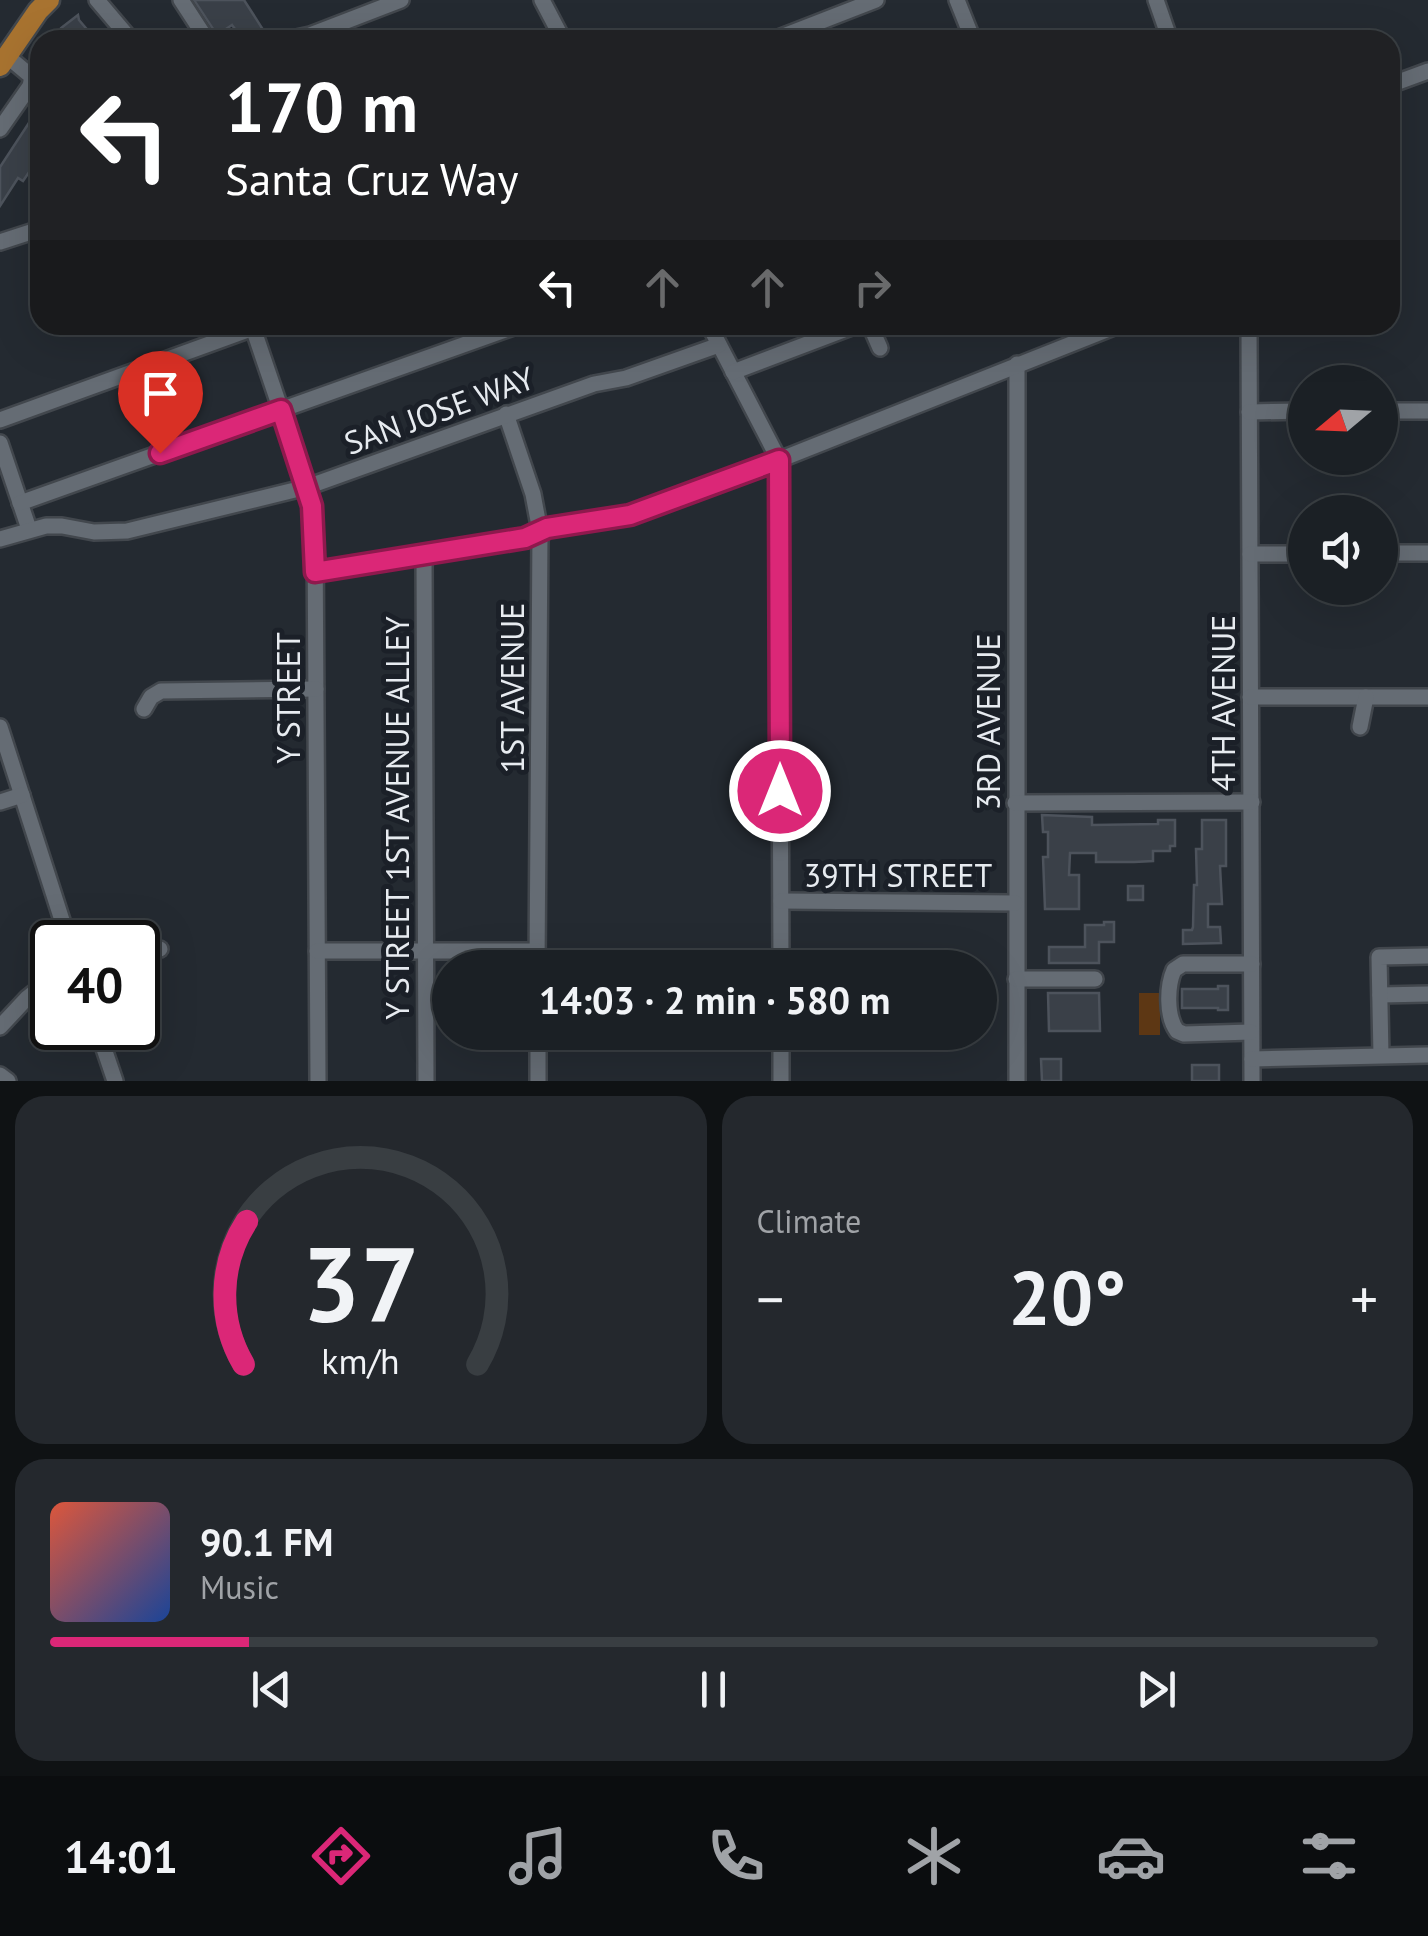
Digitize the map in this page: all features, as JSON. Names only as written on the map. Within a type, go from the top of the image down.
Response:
[{"type":"main road","points":[[2,60],[49,0]]},
{"type":"street","points":[[98,0],[123,30]]},
{"type":"street","points":[[181,0],[200,30]]},
{"type":"street","points":[[331,30],[401,0]]},
{"type":"street","points":[[542,0],[557,30]]},
{"type":"street","points":[[802,30],[876,0]]},
{"type":"street","points":[[957,0],[969,30]]},
{"type":"street","points":[[1156,0],[1166,30]]},
{"type":"street","points":[[2,60],[30,76]]},
{"type":"street","points":[[1400,81],[1428,70]]},
{"type":"street","points":[[0,129],[30,86]]},
{"type":"street","points":[[0,242],[30,232]]},
{"type":"street","points":[[0,420],[231,335]]},
{"type":"street","name":"Y STREET","points":[[258,335],[307,487],[314,528],[318,1081]]},
{"type":"street","points":[[20,502],[491,335]]},
{"type":"street","points":[[714,335],[779,460],[781,950]]},
{"type":"street","points":[[733,372],[831,335]]},
{"type":"street","points":[[874,335],[880,348]]},
{"type":"street","points":[[315,572],[525,538],[547,528],[630,515],[779,460],[1016,364],[1077,335]]},
{"type":"street","name":"4TH AVENUE","points":[[1249,335],[1252,1081]]},
{"type":"street","name":"SAN JOSE WAY","points":[[0,539],[62,526],[94,532],[127,532],[307,487],[506,414],[720,346]]},
{"type":"street","name":"3RD AVENUE","points":[[1016,364],[1017,1081]]},
{"type":"street","points":[[1398,411],[1428,411]]},
{"type":"street","points":[[1249,412],[1288,412]]},
{"type":"street","name":"1ST AVENUE","points":[[506,414],[533,494],[540,532],[538,950]]},
{"type":"street","points":[[0,443],[29,530]]},
{"type":"street","points":[[1398,553],[1428,553]]},
{"type":"street","name":"Y STREET 1ST AVENUE ALLEY","points":[[424,554],[426,1081]]},
{"type":"street","points":[[1250,554],[1288,554]]},
{"type":"street","points":[[144,709],[151,697],[161,691],[316,689]]},
{"type":"street","points":[[1360,726],[1366,697]]},
{"type":"street","points":[[1250,698],[1428,697]]},
{"type":"street","points":[[0,727],[62,920]]},
{"type":"street","points":[[0,802],[22,795]]},
{"type":"street","points":[[1015,803],[1252,802]]},
{"type":"street","name":"39TH STREET","points":[[780,902],[1016,904]]},
{"type":"street","points":[[317,951],[432,952]]},
{"type":"street","points":[[1381,1055],[1379,957],[1428,956]]},
{"type":"street","points":[[1252,964],[1176,967],[1171,976],[1170,1018],[1174,1029],[1184,1034],[1252,1032]]},
{"type":"street","points":[[1016,980],[1095,979]]},
{"type":"street","points":[[1380,994],[1428,994]]},
{"type":"street","points":[[0,1027],[30,996]]},
{"type":"street","points":[[104,1050],[115,1081]]},
{"type":"street","points":[[538,1050],[538,1081]]},
{"type":"street","points":[[781,1050],[781,1081]]},
{"type":"street","points":[[1252,1058],[1428,1055]]},
{"type":"street","points":[[0,1075],[8,1081]]},
{"type":"shaded area","points":[[1139,993],[1160,993],[1160,1035],[1139,1035]]},
{"type":"building","points":[[194,0],[244,0],[262,28],[236,30],[232,25],[214,30]]},
{"type":"building","points":[[78,15],[88,30],[60,30]]},
{"type":"building","points":[[30,121],[30,171],[23,181],[18,178],[0,206],[0,167]]},
{"type":"building","points":[[1042,815],[1092,817],[1092,825],[1175,820],[1175,846],[1170,846],[1170,851],[1153,851],[1153,861],[1096,862],[1096,853],[1070,853],[1069,875],[1079,875],[1079,909],[1045,909],[1043,857],[1048,857],[1048,832],[1043,832]]},
{"type":"building","points":[[1202,820],[1226,820],[1226,866],[1220,866],[1222,904],[1208,904],[1208,927],[1220,927],[1221,943],[1183,944],[1183,930],[1193,927],[1196,849],[1202,849]]},
{"type":"building","points":[[1128,886],[1143,886],[1143,900],[1128,900]]},
{"type":"building","points":[[1114,922],[1114,942],[1099,942],[1099,963],[1049,963],[1049,947],[1085,947],[1085,925]]},
{"type":"building","points":[[1228,986],[1228,1010],[1182,1008],[1182,989]]},
{"type":"building","points":[[1048,993],[1099,993],[1100,1031],[1049,1031]]},
{"type":"building","points":[[1041,1059],[1061,1059],[1061,1081],[1042,1081]]},
{"type":"building","points":[[1192,1065],[1219,1065],[1219,1081],[1192,1081]]},
{"type":"route","points":[[160,453],[281,410],[312,506],[315,572],[525,538],[547,528],[630,515],[779,460],[780,791]]}]
